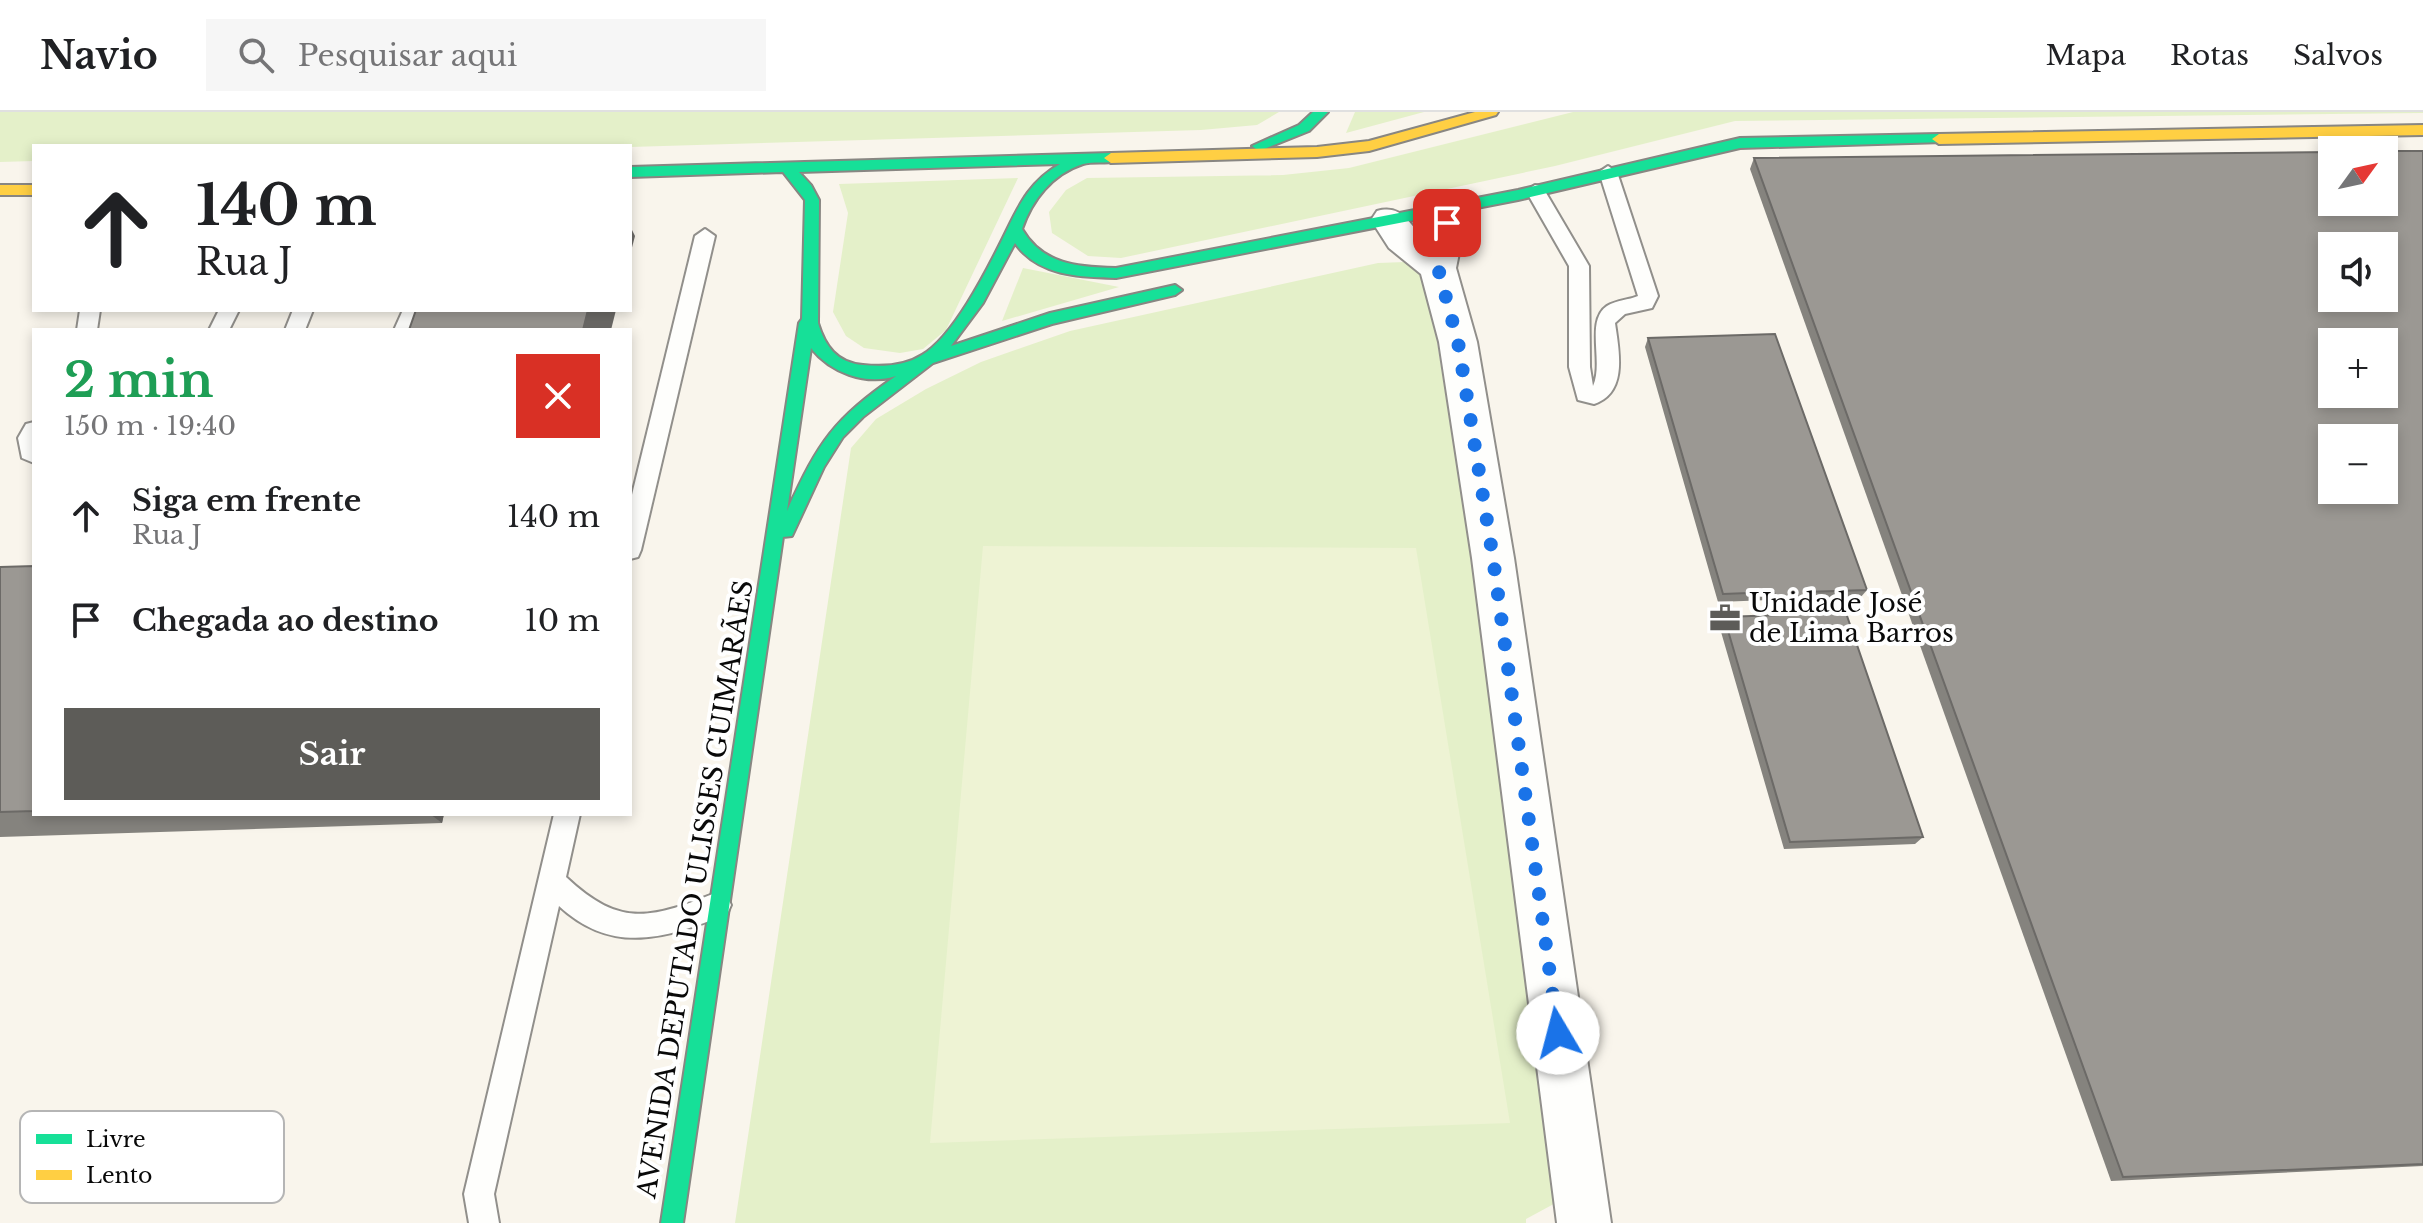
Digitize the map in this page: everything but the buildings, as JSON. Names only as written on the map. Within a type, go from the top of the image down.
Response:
[{"type":"main road","points":[[1238,154],[1304,128],[1321,112]]},
{"type":"main road","points":[[632,172],[1317,152],[1369,146],[1491,112]]},
{"type":"main road","points":[[1015,229],[1028,252],[1042,259],[1088,273],[1116,273],[1393,234],[1496,201],[1740,143],[2423,130]]},
{"type":"main road","points":[[928,359],[964,318],[989,282],[1015,229],[1019,208],[1039,181],[1060,167],[1088,157]]},
{"type":"main road","name":"AVENIDA DEPUTADO ULISSES GUIMARÃES","points":[[672,1223],[807,323],[813,228],[811,195],[786,167]]},
{"type":"main road","points":[[0,190],[32,190]]},
{"type":"main road","points":[[807,323],[821,349],[839,368],[886,373],[1050,319],[1187,288]]},
{"type":"main road","name":"AVENIDA DEPUTADO ULISSES GUIMARÃES","points":[[770,562],[834,436],[855,413],[928,359]]},
{"type":"street","points":[[1445,215],[1438,268],[1458,342],[1493,558],[1584,1223]]},
{"type":"street","points":[[1393,234],[1438,268]]},
{"type":"lane","points":[[1535,191],[1578,264],[1582,323],[1581,385],[1585,394],[1594,396],[1605,389],[1609,366],[1605,322],[1611,313],[1645,303],[1648,296],[1608,172]]},
{"type":"lane","points":[[632,542],[705,236]]},
{"type":"lane","points":[[32,433],[29,438],[32,453]]},
{"type":"lane","points":[[484,1223],[479,1194],[567,816]]},
{"type":"lane","points":[[551,881],[594,917],[642,928],[662,926],[718,905]]},
{"type":"green space","points":[[0,112],[1279,112],[1257,125],[1201,130],[632,147],[632,144],[32,144],[32,161],[0,162]]},
{"type":"green space","points":[[1355,112],[1424,112],[1346,133]]},
{"type":"green space","points":[[1573,112],[2423,113],[1735,121],[1555,166],[1121,258],[1088,256],[1052,233],[1049,212],[1066,190],[1087,178],[1283,175],[1349,168]]},
{"type":"green space","points":[[1018,178],[946,330],[923,349],[900,353],[864,348],[846,336],[833,312],[848,213],[839,184]]},
{"type":"green space","points":[[1405,262],[1418,267],[1427,278],[1564,1146],[1563,1199],[1526,1219],[1526,1223],[735,1223],[851,448],[876,419],[926,389],[981,362],[1070,331],[1378,263]]},
{"type":"green space","points":[[1023,268],[1119,287],[1002,321]]},
{"type":"green space","points":[[983,546],[1416,548],[1510,1123],[930,1143]]},
{"type":"traffic: fast","points":[[1259,146],[1304,128],[1321,112]]},
{"type":"traffic: fast","points":[[1088,157],[1042,183],[1026,203],[1015,229],[1023,243],[1044,261],[1071,270],[1116,273],[1518,195],[1740,143],[1939,139]]},
{"type":"traffic: fast","points":[[632,172],[1111,158]]},
{"type":"traffic: fast","points":[[786,167],[806,188],[812,200],[810,323],[816,343],[829,359],[852,370],[886,373],[1050,319],[1175,290]]},
{"type":"traffic: fast","points":[[786,531],[816,467],[837,433],[857,413],[941,346],[988,282],[1015,229]]},
{"type":"traffic: fast","points":[[672,1223],[807,323]]},
{"type":"traffic: slow","points":[[1111,158],[1317,152],[1369,146],[1491,112]]},
{"type":"traffic: slow","points":[[1939,139],[2423,130]]},
{"type":"traffic: slow","points":[[0,190],[32,190]]},
{"type":"place","name":"Unidade José de Lima Barros","points":[[1725,618]]},
{"type":"route","points":[[1447,223],[1438,268],[1458,342],[1493,558],[1558,1033]]}]
